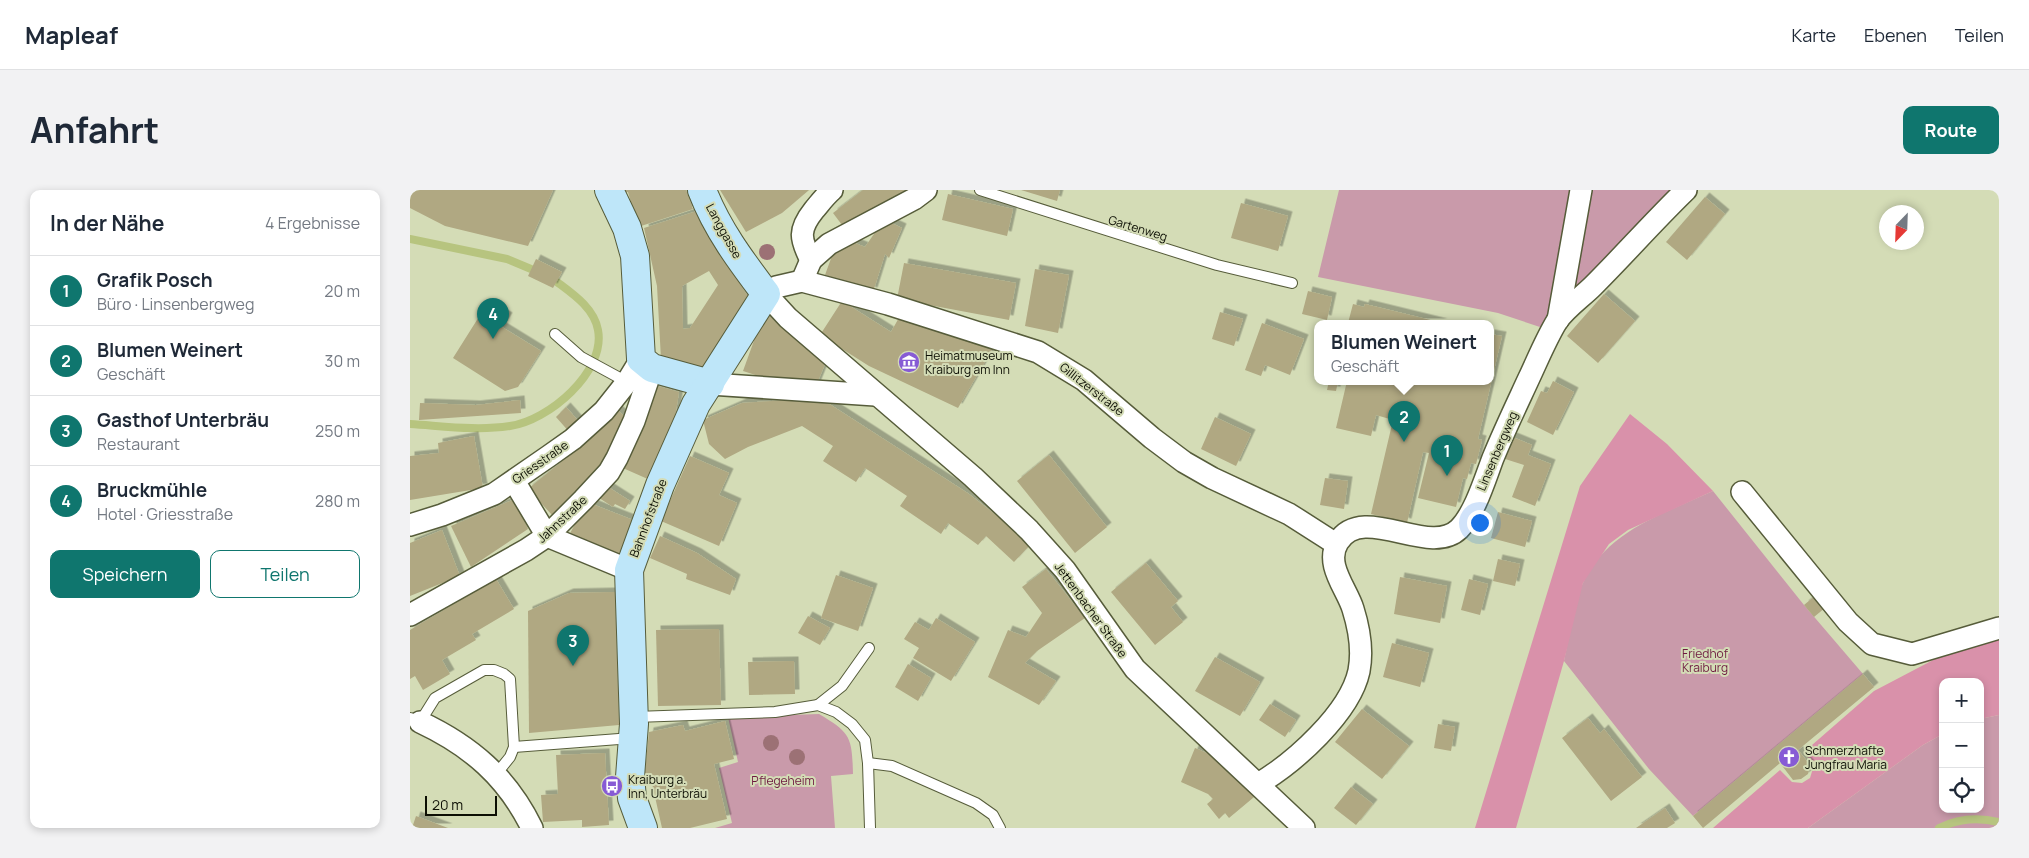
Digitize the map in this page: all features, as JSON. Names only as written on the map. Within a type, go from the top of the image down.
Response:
[{"type":"main road","points":[[609,190],[627,228],[636,256],[647,363],[710,384]]},
{"type":"main road","name":"Langgasse","points":[[702,190],[716,222],[736,255],[766,294]]},
{"type":"main road","name":"Bahnhofstraße","points":[[643,828],[632,798],[631,786],[633,727],[629,570],[638,542],[682,433],[696,404],[766,294]]},
{"type":"street","points":[[811,260],[804,247],[801,232],[805,221],[832,190]]},
{"type":"street","points":[[802,281],[811,260],[828,244],[914,199],[926,190]]},
{"type":"street","name":"Linsenbergweg","points":[[1336,544],[1344,534],[1356,527],[1383,529],[1437,538],[1451,534],[1459,528],[1476,499],[1502,436],[1558,320],[1581,190]]},
{"type":"street","name":"Linsenbergweg","points":[[1558,320],[1686,190]]},
{"type":"street","name":"Gillitzerstraße","points":[[766,294],[776,286],[802,281],[888,304],[1038,352],[1084,380],[1152,438],[1184,462],[1212,478],[1289,514],[1336,544]]},
{"type":"street","name":"Jettenbacher Straße","points":[[766,294],[788,318],[966,470],[1029,530],[1065,570],[1135,669],[1304,828]]},
{"type":"street","name":"Griesstraße","points":[[410,525],[442,515],[494,494],[514,481],[572,439],[604,411],[627,382],[647,363]]},
{"type":"street","name":"Jahnstraße","points":[[410,615],[526,550],[547,536],[609,472],[629,434],[647,363]]},
{"type":"street","points":[[710,384],[876,395]]},
{"type":"street","points":[[514,481],[547,536],[629,570]]},
{"type":"street","points":[[1742,492],[1848,622],[1872,644],[1912,654],[1999,628]]},
{"type":"street","points":[[1258,784],[1293,759],[1333,718],[1349,697],[1359,673],[1361,642],[1353,608],[1334,566],[1336,544]]},
{"type":"street","points":[[415,720],[477,756],[497,773],[517,801],[532,828]]},
{"type":"lane","name":"Gartenweg","points":[[980,190],[1217,265],[1292,283]]},
{"type":"lane","points":[[556,334],[581,357],[598,369],[627,382]]},
{"type":"lane","points":[[514,747],[633,727],[774,712],[818,705],[842,686],[869,648]]},
{"type":"lane","points":[[415,720],[435,698],[484,670],[494,670],[504,674],[510,679],[514,747],[510,757],[497,773]]},
{"type":"lane","points":[[818,705],[836,712],[859,730],[865,740],[868,763],[870,828]]},
{"type":"lane","points":[[868,763],[892,766],[976,803],[993,815],[1000,828]]},
{"type":"green space","points":[[1339,190],[1574,190],[1552,300],[1543,328],[1498,313],[1318,277]]},
{"type":"green space","points":[[1585,190],[1676,190],[1587,283],[1576,287],[1572,279]]},
{"type":"green space","name":"Friedhof Kraiburg","points":[[1713,491],[1804,605],[1863,674],[1693,816],[1649,769],[1564,661],[1574,610],[1583,583],[1593,565],[1607,549],[1622,537],[1657,516]]},
{"type":"green space","name":"Pflegeheim","points":[[819,714],[844,732],[848,737],[852,752],[853,774],[831,776],[835,828],[715,828],[732,823],[719,768],[738,762],[728,717]]},
{"type":"green space","points":[[1999,715],[1999,828],[1808,828],[1923,745],[1939,736],[1939,813],[1984,813],[1984,718]]},
{"type":"shaded area","points":[[1630,414],[1667,444],[1713,491],[1628,530],[1609,544],[1583,583],[1564,661],[1516,828],[1475,828],[1580,486]]},
{"type":"shaded area","points":[[1999,634],[1999,715],[1984,718],[1984,678],[1939,678],[1939,736],[1923,745],[1808,828],[1713,828],[1780,770],[1792,782],[1802,783],[1810,778],[1814,765],[1804,752],[1874,691],[1956,648]]},
{"type":"building","points":[[410,190],[553,190],[528,246],[445,226],[410,208]]},
{"type":"building","points":[[624,190],[686,190],[693,209],[638,227],[628,192],[624,193]]},
{"type":"building","points":[[720,190],[809,190],[782,213],[746,232]]},
{"type":"building","points":[[863,190],[910,190],[842,225],[833,213]]},
{"type":"building","points":[[1021,190],[1060,190],[1057,201]]},
{"type":"building","points":[[948,194],[1013,209],[1007,236],[942,220]]},
{"type":"building","points":[[1705,197],[1725,214],[1687,260],[1666,242]]},
{"type":"building","points":[[1241,203],[1288,216],[1278,251],[1231,238]]},
{"type":"building","points":[[697,211],[720,253],[751,301],[709,369],[661,359],[657,286],[644,228]],"holes":[[[709,271],[718,285],[690,328],[683,329],[682,286]]]},
{"type":"building","points":[[889,222],[902,228],[889,258],[885,254],[873,292],[825,275],[833,253],[850,241],[865,247],[878,228]]},
{"type":"building","points":[[536,259],[562,272],[553,288],[528,276]]},
{"type":"building","points":[[904,263],[1016,283],[1009,320],[897,299]]},
{"type":"building","points":[[1035,269],[1069,275],[1058,333],[1025,326]]},
{"type":"building","points":[[1308,291],[1332,297],[1327,320],[1302,314]]},
{"type":"building","points":[[1604,294],[1635,321],[1598,363],[1567,336]]},
{"type":"building","points":[[842,301],[891,332],[901,314],[994,346],[958,408],[869,366],[820,335]]},
{"type":"building","points":[[487,304],[508,317],[502,327],[541,351],[518,387],[505,391],[453,358]]},
{"type":"building","points":[[1353,304],[1364,307],[1365,304],[1431,320],[1349,320]]},
{"type":"building","points":[[1220,312],[1243,319],[1234,346],[1212,339]]},
{"type":"building","points":[[764,313],[769,313],[827,359],[816,386],[765,378],[743,371]]},
{"type":"building","points":[[1262,323],[1304,339],[1290,375],[1265,365],[1261,376],[1245,370]]},
{"type":"building","points":[[1494,335],[1502,336],[1494,370]]},
{"type":"building","points":[[1553,381],[1574,392],[1553,435],[1527,422],[1541,391],[1547,393]]},
{"type":"building","points":[[651,384],[679,392],[673,430],[650,480],[616,465]]},
{"type":"building","points":[[1328,385],[1337,385],[1336,391],[1327,390]]},
{"type":"building","points":[[1346,385],[1491,385],[1478,439],[1482,440],[1476,464],[1471,463],[1467,479],[1463,478],[1456,507],[1418,498],[1429,453],[1423,452],[1407,523],[1371,514],[1393,420],[1376,415],[1371,436],[1336,428]]},
{"type":"building","points":[[820,398],[969,494],[1001,519],[1029,546],[1014,562],[986,536],[978,545],[948,523],[941,534],[900,506],[907,496],[865,468],[856,482],[823,461],[833,446],[802,426],[748,447],[725,459],[709,444],[703,420],[742,403]]},
{"type":"building","points":[[520,400],[521,413],[419,420],[420,403],[476,405]]},
{"type":"building","points":[[614,406],[628,420],[615,450],[590,483],[552,515],[528,489],[566,458]]},
{"type":"building","points":[[566,407],[581,424],[571,434],[556,417]]},
{"type":"building","points":[[1215,417],[1251,434],[1236,466],[1201,449]]},
{"type":"building","points":[[474,436],[483,488],[410,500],[410,456],[439,453],[438,443]]},
{"type":"building","points":[[1510,436],[1532,445],[1528,455],[1551,464],[1535,506],[1512,497],[1524,465],[1502,458]]},
{"type":"building","points":[[1049,455],[1107,527],[1075,553],[1017,481]]},
{"type":"building","points":[[690,456],[729,473],[719,495],[737,503],[719,546],[661,521]]},
{"type":"building","points":[[1325,478],[1348,481],[1344,509],[1320,505]]},
{"type":"building","points":[[605,485],[630,501],[625,509],[615,504],[613,507],[596,496]]},
{"type":"building","points":[[515,499],[528,529],[471,567],[451,526]]},
{"type":"building","points":[[587,502],[633,520],[618,556],[568,537]]},
{"type":"building","points":[[1498,512],[1532,521],[1525,547],[1491,538]]},
{"type":"building","points":[[442,530],[460,576],[410,596],[410,543]]},
{"type":"building","points":[[660,536],[697,553],[736,579],[730,595],[686,579],[687,574],[650,558]]},
{"type":"building","points":[[1498,559],[1520,564],[1515,586],[1493,581]]},
{"type":"building","points":[[1146,563],[1178,601],[1171,607],[1183,622],[1155,645],[1111,592]]},
{"type":"building","points":[[1046,569],[1085,618],[1037,651],[1025,663],[1056,681],[1039,705],[988,677],[1008,630],[1026,637],[1042,613],[1022,587]]},
{"type":"building","points":[[836,575],[873,588],[858,631],[821,618]]},
{"type":"building","points":[[1400,577],[1447,586],[1440,623],[1394,614]]},
{"type":"building","points":[[496,579],[514,609],[472,634],[476,640],[442,660],[450,674],[423,690],[415,676],[410,679],[410,630]]},
{"type":"building","points":[[1469,579],[1488,584],[1480,615],[1461,610]]},
{"type":"building","points":[[615,592],[619,725],[529,733],[528,611],[569,593]]},
{"type":"building","points":[[1816,595],[1826,607],[1814,617],[1804,605]]},
{"type":"building","points":[[808,616],[830,628],[820,645],[798,633]]},
{"type":"building","points":[[936,618],[975,642],[951,681],[913,658],[919,648],[904,639],[915,622],[929,630]]},
{"type":"building","points":[[719,629],[721,705],[658,706],[656,630]]},
{"type":"building","points":[[1392,643],[1429,653],[1420,687],[1383,677]]},
{"type":"building","points":[[1215,657],[1260,682],[1240,716],[1195,691]]},
{"type":"building","points":[[794,661],[795,694],[749,695],[748,662]]},
{"type":"building","points":[[908,664],[931,678],[918,701],[895,687]]},
{"type":"building","points":[[1863,674],[1874,687],[1798,750],[1810,765],[1808,774],[1801,779],[1793,780],[1780,763],[1703,828],[1693,816]]},
{"type":"building","points":[[1270,704],[1296,720],[1285,737],[1259,720]]},
{"type":"building","points":[[1362,709],[1409,746],[1382,779],[1335,742]]},
{"type":"building","points":[[1588,718],[1600,733],[1604,729],[1642,777],[1611,801],[1562,738]]},
{"type":"building","points":[[725,721],[734,759],[714,764],[727,819],[690,828],[662,828],[651,779],[644,781],[649,732],[683,725],[685,731]]},
{"type":"building","points":[[1438,724],[1455,727],[1451,751],[1434,748]]},
{"type":"building","points":[[1195,748],[1221,759],[1254,797],[1229,818],[1225,813],[1219,819],[1207,804],[1213,799],[1208,794],[1181,782]]},
{"type":"building","points":[[605,753],[609,825],[582,827],[582,820],[543,822],[541,795],[558,794],[556,755]]},
{"type":"building","points":[[1351,787],[1373,804],[1356,825],[1334,808]]},
{"type":"building","points":[[1665,808],[1675,823],[1667,828],[1636,828]]},
{"type":"building","points":[[416,816],[448,828],[412,828]]},
{"type":"waterway","points":[[410,239],[507,259],[531,269]]},
{"type":"waterway","points":[[410,424],[473,428],[510,426],[541,415],[557,405],[571,392],[584,378],[593,362],[598,346],[598,330],[596,322],[587,308],[557,282]]},
{"type":"waterway","points":[[1939,828],[1968,820],[1999,822]]},
{"type":"place","name":"Bruckmühle","points":[[493,339]]},
{"type":"place","name":"Heimatmuseum Kraiburg am Inn","points":[[909,362]]},
{"type":"place","name":"Blumen Weinert","points":[[1404,442]]},
{"type":"place","name":"Grafik Posch","points":[[1447,476]]},
{"type":"place","name":"Gasthof Unterbräu","points":[[573,666]]},
{"type":"place","name":"Schmerzhafte Jungfrau Maria","points":[[1789,757]]},
{"type":"place","name":"Kraiburg a. Inn, Unterbräu","points":[[612,786]]}]
